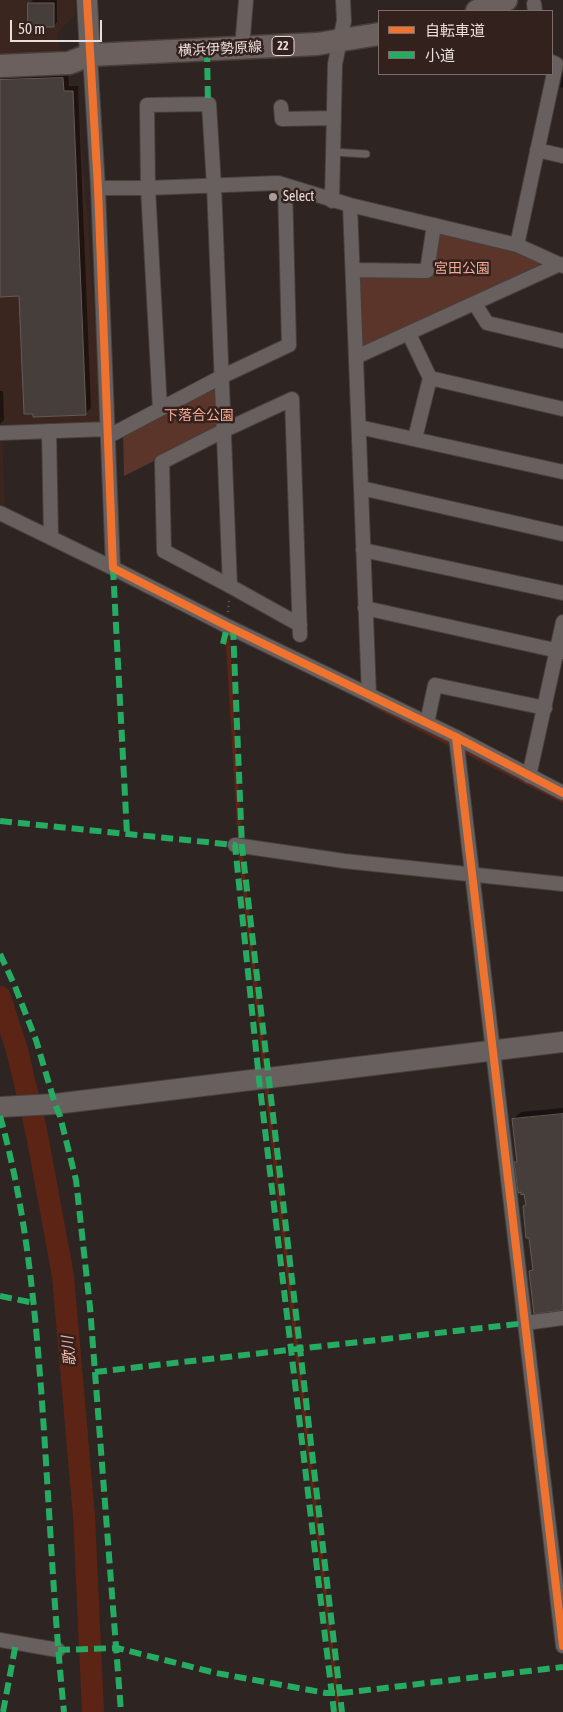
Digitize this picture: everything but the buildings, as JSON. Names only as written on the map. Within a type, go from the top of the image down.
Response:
[{"type":"main road","points":[[480,10],[506,0]]},
{"type":"main road","name":"横浜伊勢原線","points":[[0,66],[69,63],[90,55],[317,44],[378,34]]},
{"type":"main road","name":"横浜伊勢原線","points":[[0,51],[69,48],[90,55]]},
{"type":"street","points":[[87,0],[98,188],[114,568]]},
{"type":"street","points":[[242,48],[246,0]]},
{"type":"street","points":[[332,201],[335,64],[344,20],[344,0]]},
{"type":"street","points":[[517,245],[556,64],[553,62]]},
{"type":"street","points":[[160,409],[148,188],[147,105],[209,104],[230,586]]},
{"type":"street","points":[[282,119],[334,118]]},
{"type":"street","points":[[537,150],[563,156]]},
{"type":"street","points":[[98,188],[278,183],[332,201],[517,245],[562,265]]},
{"type":"street","points":[[0,433],[49,431],[108,432],[160,409],[221,377],[290,345],[285,185]]},
{"type":"street","points":[[350,205],[369,695]]},
{"type":"street","points":[[354,270],[427,271],[434,225]]},
{"type":"street","points":[[356,357],[562,265]]},
{"type":"street","points":[[474,304],[487,322],[563,341]]},
{"type":"street","points":[[409,334],[430,378],[415,438]]},
{"type":"street","points":[[430,378],[563,409]]},
{"type":"street","points":[[292,399],[300,630],[230,586],[164,551],[162,462],[224,430],[292,399]]},
{"type":"street","points":[[359,427],[563,472]]},
{"type":"street","points":[[49,431],[51,538]]},
{"type":"street","points":[[361,488],[563,534]]},
{"type":"street","points":[[0,513],[456,737],[563,793]]},
{"type":"street","points":[[363,550],[563,593]]},
{"type":"street","points":[[366,608],[560,652]]},
{"type":"street","points":[[529,776],[560,652],[563,622]]},
{"type":"street","points":[[427,723],[436,685],[545,708]]},
{"type":"street","points":[[456,737],[563,1646]]},
{"type":"street","points":[[236,846],[344,861],[563,884]]},
{"type":"street","points":[[3,1107],[46,1104],[563,1042]]},
{"type":"street","points":[[526,1323],[563,1318]]},
{"type":"street","points":[[0,1640],[58,1650]]},
{"type":"lane","points":[[333,152],[366,154]]},
{"type":"path","points":[[227,626],[230,586]]},
{"type":"shaded area","points":[[0,0],[75,0],[75,15],[57,34],[65,79],[78,89],[102,424],[2,424],[5,512],[0,510]]},
{"type":"green space","name":"宮田公園","points":[[437,230],[514,248],[539,259],[539,267],[366,349],[360,345],[357,276],[429,273]]},
{"type":"green space","name":"下落合公園","points":[[217,385],[220,428],[124,476],[123,434]]},
{"type":"waterway","points":[[227,630],[240,842]]},
{"type":"waterway","points":[[373,705],[454,746]]},
{"type":"waterway","points":[[460,749],[563,801]]},
{"type":"waterway","points":[[240,849],[265,1071]]},
{"type":"waterway","name":"歌川","points":[[0,997],[17,1050],[37,1135],[63,1276],[84,1516],[93,1712]]},
{"type":"waterway","points":[[266,1083],[339,1712]]},
{"type":"marked path","points":[[207,50],[208,104]]},
{"type":"marked path","points":[[113,568],[127,834]]},
{"type":"marked path","points":[[223,644],[227,626]]},
{"type":"marked path","points":[[233,628],[242,847],[342,1712]]},
{"type":"marked path","points":[[0,821],[235,845],[259,1079],[334,1712]]},
{"type":"marked path","points":[[0,954],[36,1040],[60,1116],[76,1180],[90,1307],[121,1712]]},
{"type":"marked path","points":[[0,1116],[16,1183],[32,1285],[64,1712]]},
{"type":"marked path","points":[[0,1296],[34,1303]]},
{"type":"marked path","points":[[95,1372],[526,1323]]},
{"type":"marked path","points":[[3,1712],[16,1643]]},
{"type":"marked path","points":[[58,1650],[117,1648],[216,1673],[326,1693],[342,1693],[563,1667]]},
{"type":"cycle path","points":[[87,0],[98,188],[113,568],[227,626],[456,737],[563,793]]},
{"type":"cycle path","points":[[456,737],[563,1646]]},
{"type":"place","name":"Select","points":[[273,197]]}]
